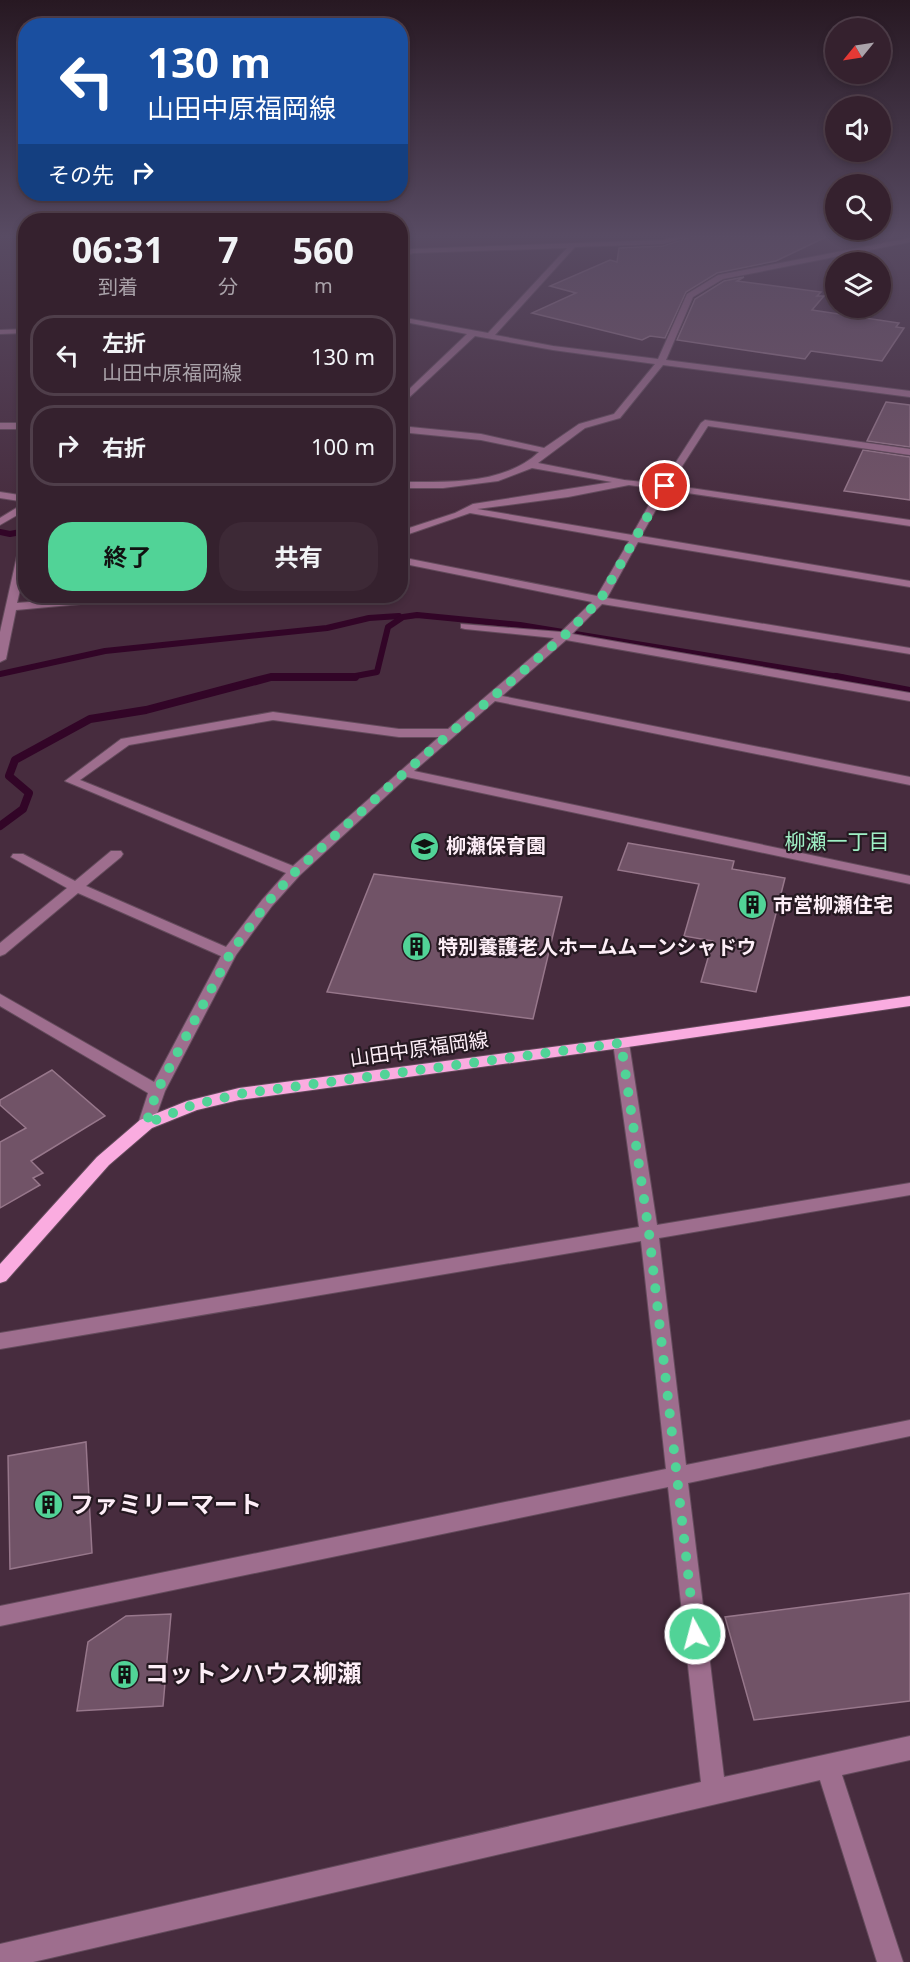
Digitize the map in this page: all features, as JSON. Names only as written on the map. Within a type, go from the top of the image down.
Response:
[{"type":"main road","name":"山田中原福岡線","points":[[0,1276],[103,1161],[146,1124],[193,1105],[239,1094],[621,1043],[910,1001]]},
{"type":"street","points":[[446,329],[553,348],[910,394]]},
{"type":"street","points":[[489,337],[497,329]]},
{"type":"street","points":[[408,485],[443,485],[498,478],[531,465],[546,451],[582,426],[617,416],[661,362],[676,329]]},
{"type":"street","points":[[0,332],[18,331]]},
{"type":"street","points":[[408,396],[472,334]]},
{"type":"street","points":[[408,386],[418,387]]},
{"type":"street","points":[[146,1124],[157,1091],[230,954],[267,903],[295,872],[449,733],[568,632],[600,600],[665,486],[705,423],[910,452]]},
{"type":"street","points":[[0,426],[18,426]]},
{"type":"street","points":[[408,430],[481,437],[546,451]]},
{"type":"street","points":[[531,465],[910,524]]},
{"type":"street","points":[[408,531],[459,515],[473,507],[568,494],[629,482]]},
{"type":"street","points":[[0,495],[18,498]]},
{"type":"street","points":[[0,522],[18,510]]},
{"type":"street","points":[[467,510],[910,584]]},
{"type":"street","points":[[408,562],[600,600],[910,651]]},
{"type":"street","points":[[0,659],[18,575]]},
{"type":"street","points":[[11,607],[56,603]]},
{"type":"street","points":[[465,626],[568,632],[910,698]]},
{"type":"street","points":[[491,697],[910,781]]},
{"type":"street","points":[[295,872],[71,781],[125,742],[273,716],[399,733],[449,733]]},
{"type":"street","points":[[404,773],[910,880]]},
{"type":"street","points":[[0,951],[116,854]]},
{"type":"street","points":[[18,857],[76,887],[230,954]]},
{"type":"street","points":[[0,999],[157,1091]]},
{"type":"street","points":[[621,1043],[649,1233],[714,1791]]},
{"type":"street","points":[[0,1341],[910,1189]]},
{"type":"street","points":[[0,1616],[910,1428]]},
{"type":"street","points":[[0,1957],[714,1791],[910,1748]]},
{"type":"street","points":[[827,1766],[890,1962]]},
{"type":"building","points":[[595,329],[669,329],[665,338],[650,336],[642,340]]},
{"type":"building","points":[[682,329],[904,329],[882,361],[811,351],[805,359],[677,340]]},
{"type":"building","points":[[886,402],[910,405],[910,447],[867,441]]},
{"type":"building","points":[[863,450],[910,457],[910,500],[844,491]]},
{"type":"building","name":"市営柳瀬住宅","points":[[628,843],[734,861],[732,869],[785,878],[756,992],[701,982],[713,941],[684,936],[699,884],[618,870]]},
{"type":"building","name":"特別養護老人ホームムーンシャドウ","points":[[374,874],[562,897],[533,1019],[327,992]]},
{"type":"building","points":[[52,1070],[105,1116],[31,1161],[43,1173],[33,1178],[40,1185],[0,1208],[0,1142],[26,1128],[0,1105],[0,1100]]},
{"type":"building","name":"ファミリーマート","points":[[86,1442],[92,1553],[10,1569],[8,1456]]},
{"type":"building","points":[[910,1593],[910,1701],[754,1720],[725,1617]]},
{"type":"building","name":"コットンハウス柳瀬","points":[[171,1614],[163,1706],[77,1711],[88,1642],[126,1616]]},
{"type":"waterway","points":[[0,532],[18,532]]},
{"type":"waterway","points":[[350,677],[377,672],[388,627],[403,617],[417,615],[520,625],[844,678]]},
{"type":"waterway","points":[[0,674],[105,651],[327,628],[369,618],[399,616]]},
{"type":"waterway","points":[[267,678],[350,677]]},
{"type":"waterway","points":[[267,678],[350,677]]},
{"type":"waterway","points":[[350,677],[355,677]]},
{"type":"waterway","points":[[836,677],[910,691]]},
{"type":"waterway","points":[[0,826],[23,809],[29,793],[9,776],[15,760],[90,719],[146,710],[267,678]]},
{"type":"place","name":"柳瀬保育園","points":[[425,846]]},
{"type":"place","name":"市営柳瀬住宅","points":[[752,905]]},
{"type":"place","name":"特別養護老人ホームムーンシャドウ","points":[[417,947]]},
{"type":"place","name":"ファミリーマート","points":[[49,1505]]},
{"type":"place","name":"コットンハウス柳瀬","points":[[124,1674]]},
{"type":"district","name":"柳瀬一丁目","points":[[837,842]]},
{"type":"route","points":[[665,486],[600,600],[564,636],[404,773],[295,872],[267,903],[230,954],[157,1091],[146,1124],[193,1105],[239,1094],[621,1043],[649,1233],[695,1634]]}]
